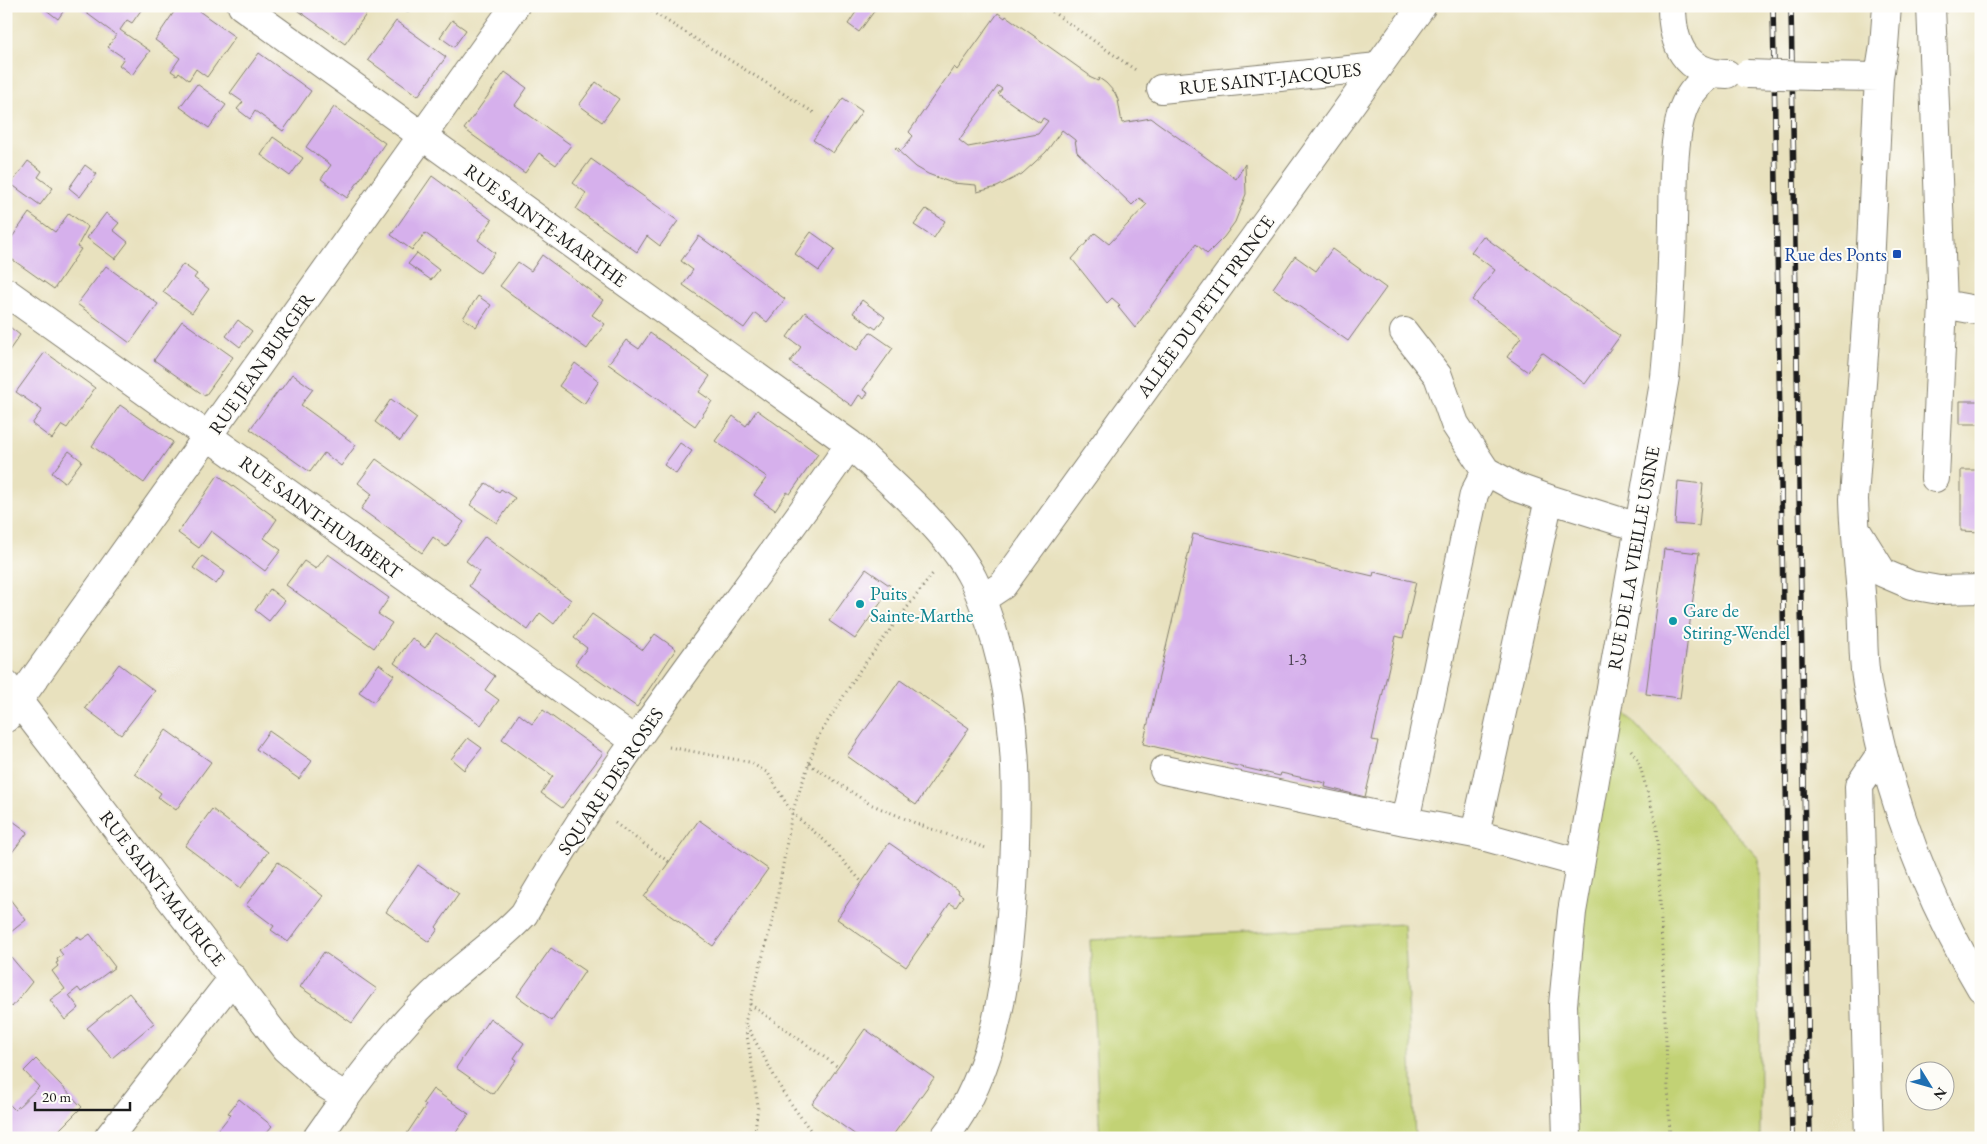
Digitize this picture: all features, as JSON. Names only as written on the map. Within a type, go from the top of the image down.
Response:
[{"type":"street","name":"RUE SAINTE-MARTHE","points":[[242,6],[850,444],[926,518],[953,548],[973,577],[982,598],[1002,662],[1012,718],[1017,778],[1014,858],[1004,980],[994,1032],[982,1071],[972,1095],[960,1118],[944,1138]]},
{"type":"street","name":"RUE JEAN BURGER","points":[[10,702],[209,436],[515,6]]},
{"type":"street","name":"ALLÉE DU PETIT PRINCE","points":[[982,598],[1003,585],[1422,6]]},
{"type":"street","points":[[1672,6],[1675,40],[1682,53],[1690,62],[1712,74],[1878,77]]},
{"type":"street","points":[[1887,6],[1884,46],[1878,77],[1870,266],[1854,499],[1854,527],[1862,608],[1865,676],[1882,752],[1900,815],[1921,873],[1959,952],[1981,988]]},
{"type":"street","points":[[1931,6],[1943,304],[1935,478]]},
{"type":"street","name":"RUE SAINT-JACQUES","points":[[1162,89],[1378,67]]},
{"type":"street","name":"RUE DE LA VIEILLE USINE","points":[[1567,1138],[1563,1006],[1572,912],[1665,377],[1671,317],[1675,142],[1681,113],[1692,91],[1702,80],[1712,74]]},
{"type":"street","name":"RUE SAINT-HUMBERT","points":[[6,292],[635,741]]},
{"type":"street","points":[[1943,304],[1981,311]]},
{"type":"street","points":[[1404,332],[1438,376],[1455,424],[1486,471],[1515,487],[1638,527]]},
{"type":"street","name":"SQUARE DES ROSES","points":[[317,1138],[369,1065],[409,1019],[442,985],[514,925],[524,914],[591,806],[635,741],[850,444]]},
{"type":"street","points":[[1404,821],[1474,494],[1486,471]]},
{"type":"street","points":[[1474,834],[1549,499]]},
{"type":"street","points":[[1854,527],[1883,573],[1911,585],[1939,590],[1981,589]]},
{"type":"street","name":"RUE SAINT-MAURICE","points":[[10,702],[233,978],[108,1138]]},
{"type":"street","points":[[1869,1138],[1859,786],[1882,752]]},
{"type":"street","points":[[1164,770],[1474,834],[1580,863]]},
{"type":"street","points":[[233,978],[285,1048],[325,1084],[346,1097]]},
{"type":"path","points":[[643,6],[816,114]]},
{"type":"path","points":[[1044,6],[1162,89]]},
{"type":"path","points":[[754,1138],[758,1106],[745,1024],[776,910],[792,813],[818,737],[860,670],[953,548]]},
{"type":"path","points":[[1605,719],[1638,759],[1656,826],[1670,1138]]},
{"type":"path","points":[[635,741],[749,762],[768,773],[792,813],[825,841],[862,882]]},
{"type":"path","points":[[809,764],[870,804],[920,825],[1014,858]]},
{"type":"path","points":[[591,806],[669,862]]},
{"type":"path","points":[[750,1004],[838,1067]]},
{"type":"path","points":[[745,1024],[784,1094],[816,1138]]},
{"type":"green space","points":[[1612,699],[1759,859],[1760,1138],[1572,1138],[1568,1014]]},
{"type":"green space","points":[[1404,924],[1415,1138],[1100,1138],[1090,940]]},
{"type":"building","points":[[41,6],[67,6],[58,19]]},
{"type":"building","points":[[77,6],[144,6],[132,23],[127,20],[120,30],[150,51],[132,75],[119,65],[124,58],[108,47],[116,35]]},
{"type":"building","points":[[178,6],[192,6],[235,37],[207,77],[196,69],[189,80],[179,72],[177,75],[171,71],[180,58],[155,40]]},
{"type":"building","points":[[292,6],[372,6],[345,44]]},
{"type":"building","points":[[399,6],[412,6],[408,12]]},
{"type":"building","points":[[860,6],[870,6],[875,10],[859,32],[848,24]]},
{"type":"building","points":[[998,13],[1005,18],[1006,16],[1089,75],[1089,77],[1098,81],[1099,78],[1106,83],[1115,93],[1118,100],[1122,123],[1151,118],[1236,179],[1245,164],[1246,194],[1235,222],[1224,237],[1207,254],[1196,244],[1135,328],[1118,307],[1120,305],[1112,298],[1107,303],[1072,259],[1095,233],[1109,244],[1147,204],[1139,198],[1132,205],[1077,152],[1075,140],[1062,130],[1046,152],[1022,174],[997,187],[977,192],[976,185],[952,183],[928,174],[916,167],[895,148],[897,147],[901,151],[913,136],[909,132],[954,67],[957,70]],"holes":[[[998,86],[1002,89],[998,94],[1040,123],[1043,118],[1048,121],[1038,134],[968,147],[959,140]]]},
{"type":"building","points":[[452,20],[466,30],[454,47],[440,37]]},
{"type":"building","points":[[396,21],[446,57],[418,96],[368,60]]},
{"type":"building","points":[[259,53],[311,91],[283,131],[255,111],[250,119],[237,109],[243,102],[230,93]]},
{"type":"building","points":[[505,72],[527,88],[515,105],[571,145],[556,165],[539,153],[525,173],[464,129]]},
{"type":"building","points":[[596,82],[619,99],[602,122],[579,105]]},
{"type":"building","points":[[197,84],[226,105],[209,128],[180,107]]},
{"type":"building","points":[[843,98],[862,111],[833,153],[813,140]]},
{"type":"building","points":[[334,107],[385,143],[347,198],[321,179],[331,165],[306,147]]},
{"type":"building","points":[[273,137],[303,158],[290,176],[261,155]]},
{"type":"building","points":[[591,159],[678,221],[660,246],[647,236],[637,252],[576,209],[586,193],[573,183]]},
{"type":"building","points":[[28,161],[42,171],[38,177],[53,188],[40,205],[11,184]]},
{"type":"building","points":[[85,165],[97,174],[80,197],[69,188]]},
{"type":"building","points":[[432,176],[492,220],[478,240],[495,253],[480,273],[425,233],[412,250],[391,235]]},
{"type":"building","points":[[926,209],[945,221],[934,238],[914,225]]},
{"type":"building","points":[[29,213],[55,232],[69,213],[88,227],[77,247],[81,249],[54,289],[6,255],[6,246]]},
{"type":"building","points":[[106,213],[119,223],[113,230],[128,242],[115,259],[87,238]]},
{"type":"building","points":[[811,232],[835,249],[819,271],[795,254]]},
{"type":"building","points":[[699,236],[785,299],[767,322],[755,313],[744,328],[683,285],[693,270],[681,261]]},
{"type":"building","points":[[1483,236],[1620,336],[1585,384],[1542,352],[1528,372],[1507,357],[1521,337],[1472,300],[1495,270],[1471,252]]},
{"type":"building","points":[[1332,249],[1386,288],[1348,341],[1273,288],[1295,256],[1316,271]]},
{"type":"building","points":[[417,253],[439,270],[431,280],[408,264]]},
{"type":"building","points":[[542,255],[603,300],[592,315],[605,324],[587,349],[500,286],[518,262],[531,271]]},
{"type":"building","points":[[183,264],[197,274],[194,278],[209,289],[192,313],[163,292]]},
{"type":"building","points":[[106,266],[158,304],[130,343],[77,304]]},
{"type":"building","points":[[478,296],[491,305],[476,327],[463,318]]},
{"type":"building","points":[[862,300],[885,317],[876,329],[853,313]]},
{"type":"building","points":[[805,312],[857,350],[870,332],[893,348],[863,390],[868,393],[864,399],[859,395],[852,406],[790,362],[801,347],[787,337]]},
{"type":"building","points":[[238,320],[252,331],[240,347],[226,336]]},
{"type":"building","points":[[182,321],[233,357],[205,396],[154,360]]},
{"type":"building","points":[[6,324],[20,335],[6,355]]},
{"type":"building","points":[[650,333],[710,376],[699,392],[712,401],[695,426],[608,364],[626,340],[639,349]]},
{"type":"building","points":[[45,352],[95,388],[67,428],[62,425],[52,439],[32,424],[42,410],[16,392]]},
{"type":"building","points":[[575,363],[599,381],[584,404],[559,386]]},
{"type":"building","points":[[292,374],[313,389],[301,405],[356,445],[341,466],[324,453],[310,472],[250,429]]},
{"type":"building","points":[[391,399],[417,418],[400,441],[375,422]]},
{"type":"building","points":[[1960,401],[1981,401],[1981,424],[1960,424]]},
{"type":"building","points":[[120,405],[173,442],[144,483],[92,446]]},
{"type":"building","points":[[757,410],[818,454],[790,494],[787,492],[775,510],[754,495],[767,477],[715,441],[733,416],[746,426]]},
{"type":"building","points":[[680,443],[692,451],[676,474],[664,465]]},
{"type":"building","points":[[69,451],[82,461],[65,483],[52,473]]},
{"type":"building","points":[[376,459],[464,522],[446,547],[433,537],[422,553],[361,509],[372,494],[358,483]]},
{"type":"building","points":[[1961,470],[1981,470],[1981,532],[1961,531]]},
{"type":"building","points":[[218,475],[277,519],[264,538],[281,550],[265,571],[211,531],[199,548],[178,533]]},
{"type":"building","points":[[1678,481],[1703,484],[1699,526],[1675,524]]},
{"type":"building","points":[[486,483],[499,492],[501,489],[515,498],[497,523],[470,505]]},
{"type":"building","points":[[1193,534],[1373,576],[1374,572],[1416,582],[1403,638],[1396,636],[1372,740],[1378,741],[1365,797],[1325,787],[1326,783],[1281,773],[1280,776],[1143,744]]},
{"type":"building","points":[[485,536],[571,600],[554,624],[540,613],[528,630],[469,586],[479,571],[466,561]]},
{"type":"building","points":[[1664,549],[1699,553],[1680,698],[1646,694]]},
{"type":"building","points":[[328,554],[389,598],[378,614],[392,623],[374,648],[286,585],[304,561],[316,569]]},
{"type":"building","points":[[202,556],[225,572],[216,584],[193,568]]},
{"type":"building","name":"Puits Sainte-Marthe","points":[[866,569],[892,587],[855,639],[829,621]]},
{"type":"building","points":[[270,589],[285,601],[269,621],[255,610]]},
{"type":"building","points":[[592,614],[643,650],[655,634],[676,649],[637,707],[575,664],[587,648],[574,638]]},
{"type":"building","points":[[436,633],[495,676],[485,690],[499,700],[481,725],[394,663],[412,638],[425,648]]},
{"type":"building","points":[[119,664],[155,691],[121,735],[85,708]]},
{"type":"building","points":[[379,664],[394,675],[374,702],[359,692]]},
{"type":"building","points":[[900,680],[969,728],[916,805],[847,756]]},
{"type":"building","points":[[543,710],[603,753],[562,808],[541,793],[553,776],[502,739],[519,714],[532,724]]},
{"type":"building","points":[[166,730],[211,762],[176,810],[158,797],[161,793],[135,774]]},
{"type":"building","points":[[269,731],[312,761],[299,779],[256,749]]},
{"type":"building","points":[[468,738],[482,748],[464,770],[451,759]]},
{"type":"building","points":[[212,809],[268,852],[241,888],[185,846]]},
{"type":"building","points":[[6,816],[28,832],[6,860]]},
{"type":"building","points":[[699,820],[768,869],[713,946],[644,897]]},
{"type":"building","points":[[889,843],[959,891],[958,893],[963,896],[956,907],[950,903],[906,967],[837,919]]},
{"type":"building","points":[[278,862],[323,896],[288,942],[271,930],[274,926],[246,905]]},
{"type":"building","points":[[418,865],[459,894],[436,927],[438,929],[429,942],[386,912]]},
{"type":"building","points":[[6,894],[26,920],[6,936]]},
{"type":"building","points":[[90,934],[115,967],[81,992],[78,988],[69,995],[79,1008],[65,1020],[50,1000],[65,989],[52,971],[58,966],[56,963],[58,962],[57,959],[63,955],[59,950],[78,936],[81,940]]},
{"type":"building","points":[[551,948],[585,971],[552,1021],[517,996]]},
{"type":"building","points":[[324,952],[377,989],[352,1023],[300,987]]},
{"type":"building","points":[[6,957],[8,959],[11,957],[32,982],[12,1007],[6,1001]]},
{"type":"building","points":[[129,993],[154,1023],[112,1058],[87,1028]]},
{"type":"building","points":[[490,1018],[524,1043],[514,1058],[517,1060],[493,1094],[456,1068]]},
{"type":"building","points":[[865,1029],[934,1078],[891,1138],[860,1138],[812,1104]]},
{"type":"building","points":[[36,1059],[82,1107],[51,1138],[11,1138],[6,1133],[6,1101],[15,1110],[39,1087],[24,1071]]},
{"type":"building","points":[[433,1089],[469,1114],[452,1138],[404,1138],[426,1105],[423,1103]]},
{"type":"building","points":[[239,1099],[272,1126],[262,1138],[212,1138],[231,1114],[228,1113]]},
{"type":"railway","points":[[1773,6],[1792,1138]]},
{"type":"railway","points":[[1791,6],[1810,1138]]},
{"type":"place","name":"Rue des Ponts","points":[[1897,254]]},
{"type":"place","name":"Puits Sainte-Marthe","points":[[860,604]]},
{"type":"place","name":"Gare de Stiring-Wendel","points":[[1673,621]]}]
